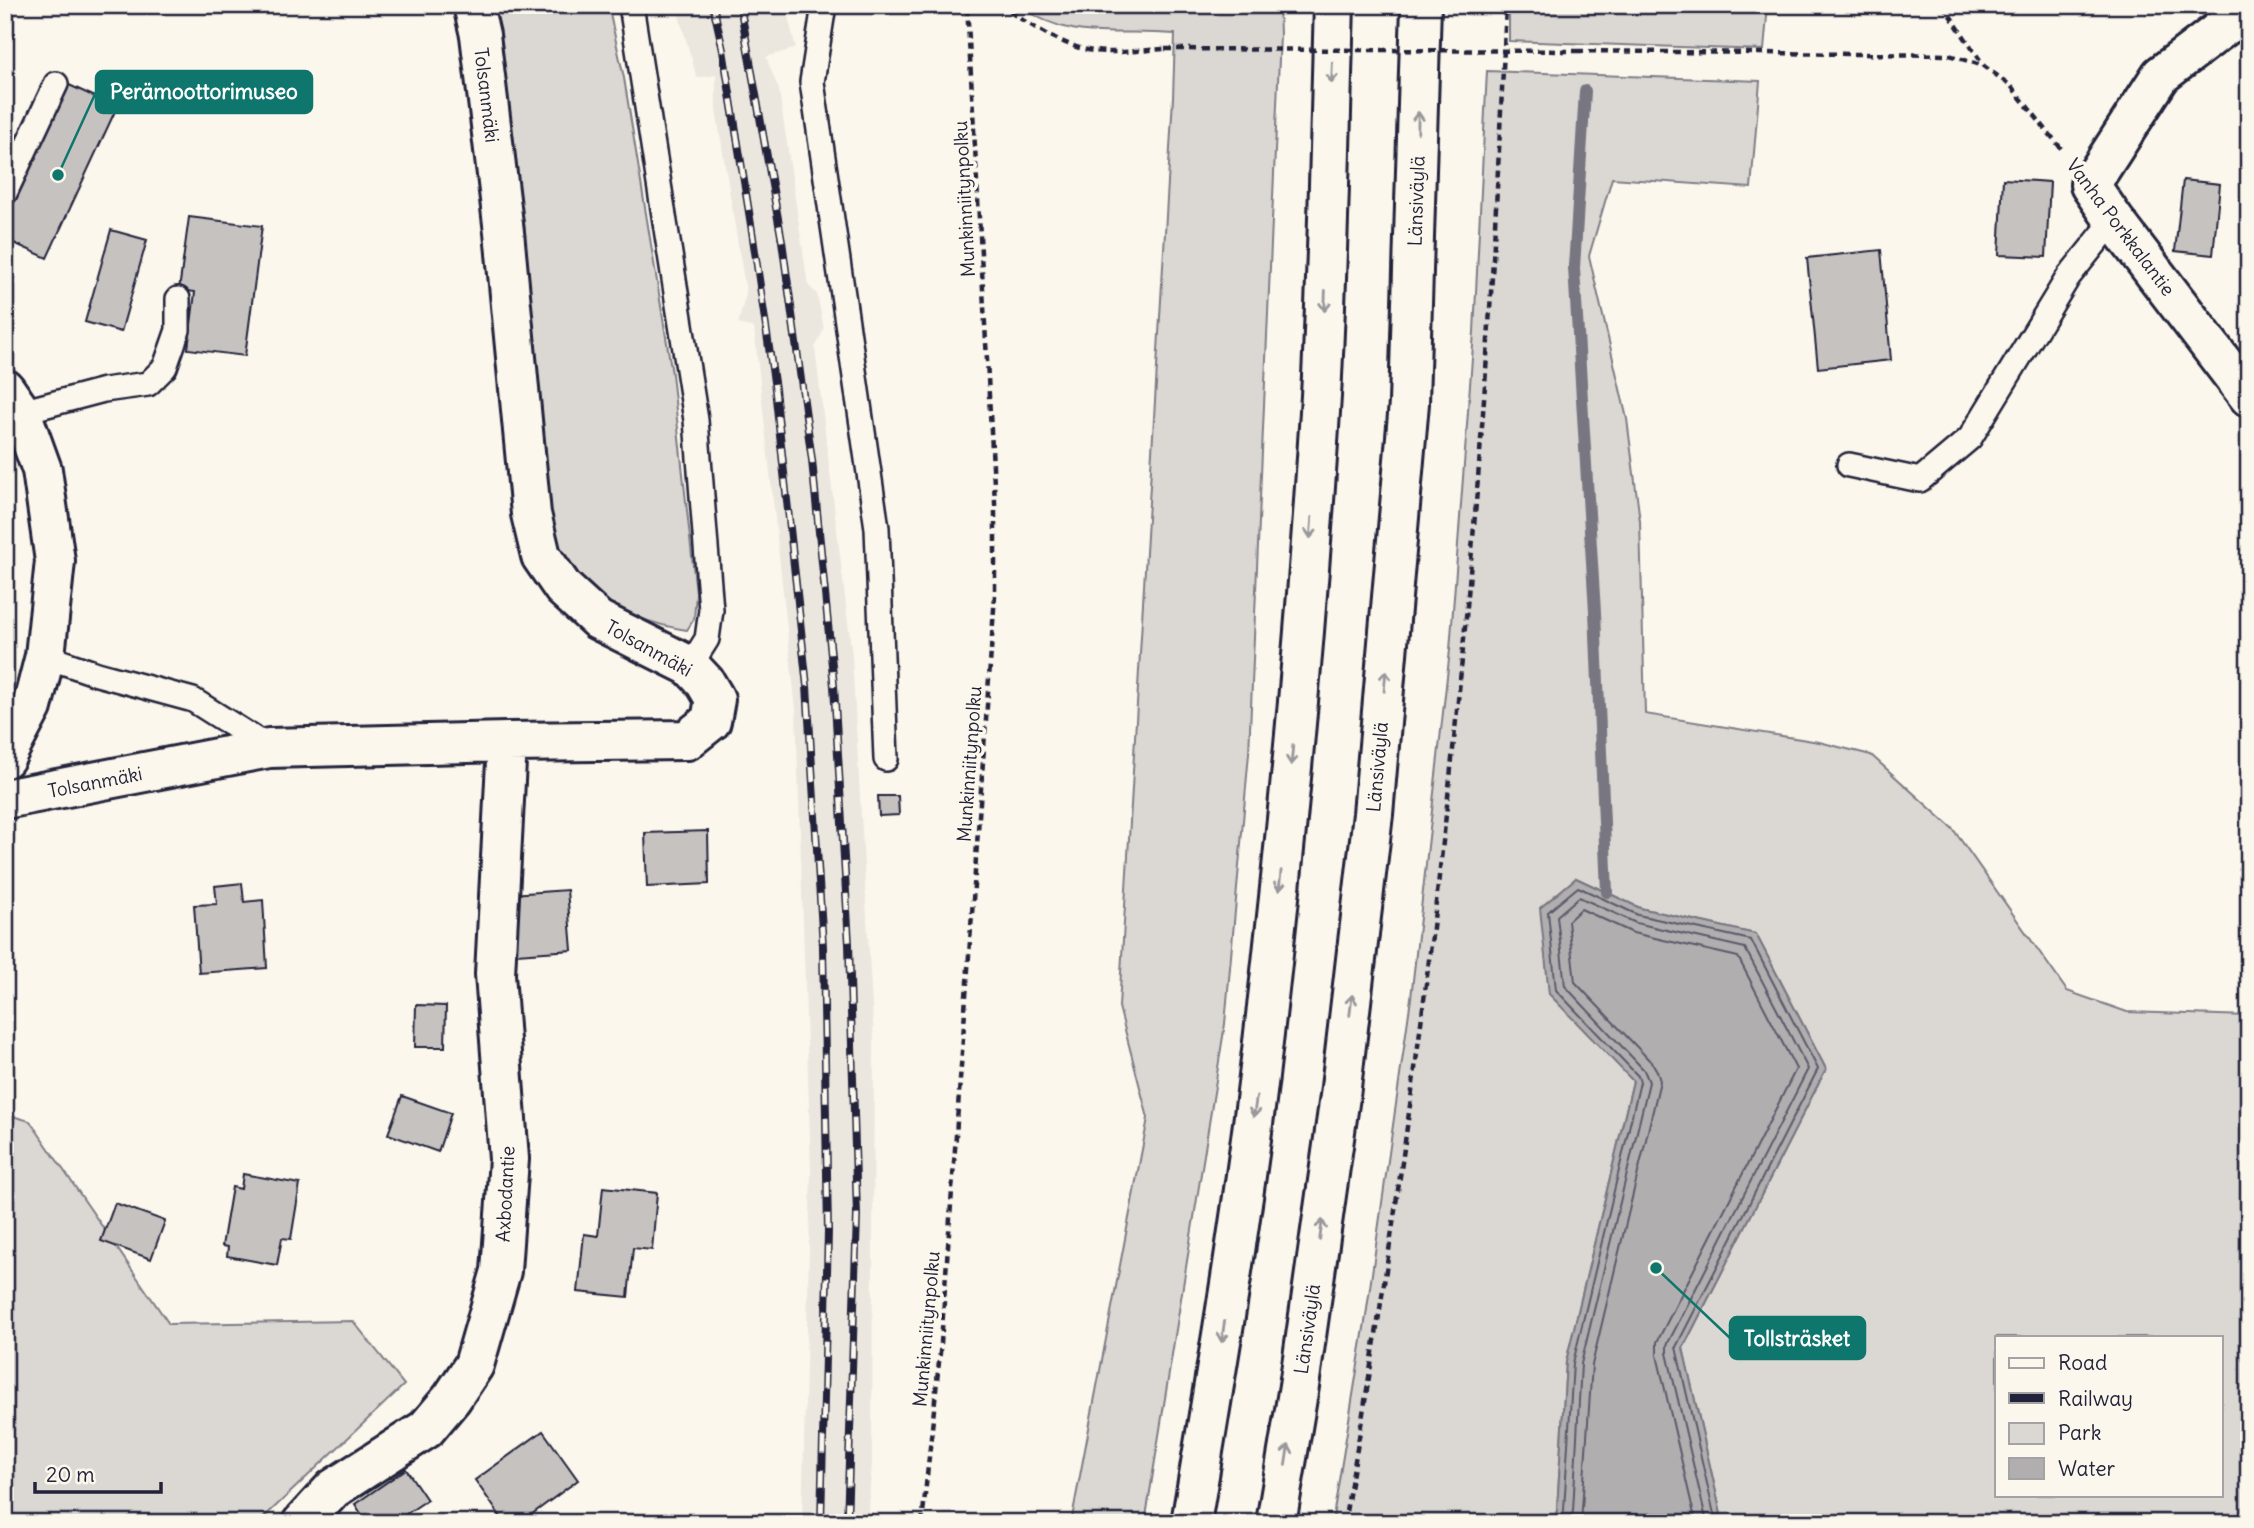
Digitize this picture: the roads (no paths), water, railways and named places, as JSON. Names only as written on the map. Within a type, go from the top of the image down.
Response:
[{"type":"main road","name":"Tolsanmäki","points":[[5,799],[269,748],[687,740],[710,721],[715,699],[705,682],[690,666],[598,620],[563,588],[541,556],[531,514],[504,232],[480,35],[473,5]]},
{"type":"main road","points":[[1191,1523],[1220,1352],[1259,1078],[1287,813],[1321,394],[1334,5]]},
{"type":"main road","name":"Länsiväylä","points":[[1276,1523],[1299,1386],[1340,1096],[1373,814],[1409,403],[1421,5]]},
{"type":"main road","name":"Vanha Porkkalantie","points":[[2249,8],[2161,75],[2090,185],[2249,397]]},
{"type":"main road","points":[[5,758],[32,707],[45,656],[55,561],[42,471],[13,401]]},
{"type":"main road","name":"Axbodantie","points":[[302,1523],[333,1489],[426,1429],[452,1398],[474,1364],[501,1271],[509,1159],[495,974],[507,742]]},
{"type":"lane","points":[[631,5],[696,419],[711,610],[707,639],[690,666]]},
{"type":"lane","points":[[824,5],[812,82],[877,528],[886,759]]},
{"type":"lane","points":[[5,193],[56,83]]},
{"type":"lane","points":[[1849,465],[1920,480],[1970,438],[2069,276],[2114,220]]},
{"type":"lane","points":[[13,401],[148,384],[165,367],[178,330],[178,299]]},
{"type":"lane","points":[[45,656],[97,674],[193,700],[269,748]]},
{"type":"water","points":[[1576,878],[1640,908],[1756,934],[1826,1069],[1683,1348],[1723,1523],[1554,1523],[1566,1362],[1633,1081],[1549,994],[1540,908]]},
{"type":"waterway","points":[[1585,91],[1574,268],[1595,612],[1607,892]]},
{"type":"railway","points":[[713,5],[723,50],[775,389],[807,686],[823,947],[828,1231],[821,1523]]},
{"type":"railway","points":[[740,5],[782,241],[812,460],[834,686],[849,944],[857,1215],[847,1523]]},
{"type":"place","name":"Perämoottorimuseo","points":[[58,175]]},
{"type":"place","name":"Tollsträsket","points":[[1656,1268]]}]
